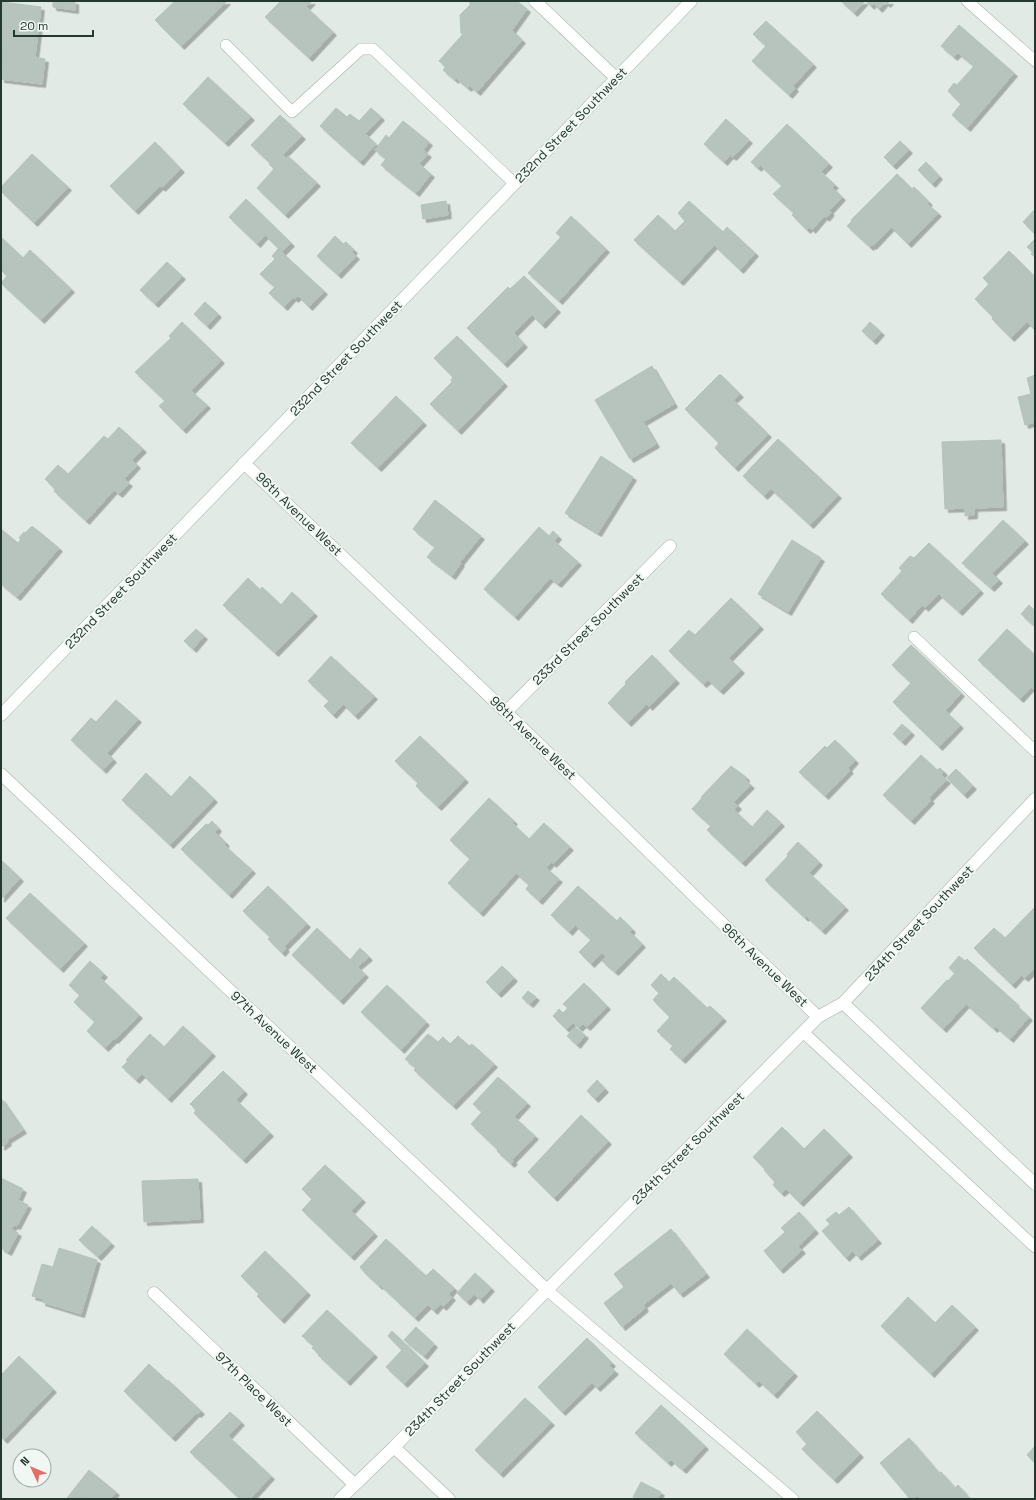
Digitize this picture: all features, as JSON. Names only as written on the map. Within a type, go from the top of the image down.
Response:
[{"type":"street","points":[[536,1],[616,78]]},
{"type":"street","name":"232nd Street Southwest","points":[[1,715],[691,1]]},
{"type":"street","name":"96th Avenue West","points":[[244,463],[506,712],[818,1017]]},
{"type":"street","name":"233rd Street Southwest","points":[[506,712],[670,546]]},
{"type":"street","name":"97th Avenue West","points":[[1,774],[547,1290]]},
{"type":"street","name":"234th Street Southwest","points":[[340,1499],[394,1447],[547,1290],[818,1017],[843,1003],[1035,799]]},
{"type":"street","points":[[843,1003],[1035,1184]]},
{"type":"street","name":"97th Place West","points":[[154,1293],[354,1484]]},
{"type":"street","points":[[394,1447],[449,1499]]},
{"type":"lane","points":[[967,1],[1035,61]]},
{"type":"lane","points":[[226,45],[292,112],[361,49],[373,49],[514,183]]},
{"type":"lane","points":[[914,637],[1035,751]]},
{"type":"lane","points":[[803,1032],[1035,1247]]},
{"type":"lane","points":[[547,1290],[793,1499]]},
{"type":"building","points":[[53,1],[75,1],[75,10],[53,7]]},
{"type":"building","points":[[175,1],[227,1],[181,46],[155,20]]},
{"type":"building","points":[[281,1],[312,1],[306,7],[333,32],[309,58],[265,17]]},
{"type":"building","points":[[470,1],[517,1],[527,9],[512,30],[522,40],[477,92],[470,86],[468,88],[456,78],[455,80],[443,70],[446,67],[439,61],[463,34],[461,33],[460,15],[470,5]]},
{"type":"building","points":[[841,1],[865,1],[854,13]]},
{"type":"building","points":[[866,1],[890,1],[887,4],[885,2],[879,9],[873,3],[871,6]]},
{"type":"building","points":[[2,2],[41,7],[35,57],[45,59],[42,84],[1,79]]},
{"type":"building","points":[[766,21],[813,64],[793,86],[795,88],[789,95],[752,61],[766,46],[753,34]]},
{"type":"building","points":[[959,25],[1014,73],[967,128],[952,115],[961,104],[948,91],[954,83],[957,85],[974,66],[958,53],[954,57],[941,46]]},
{"type":"building","points":[[208,77],[251,117],[225,143],[183,104]]},
{"type":"building","points":[[336,108],[347,117],[350,114],[359,121],[371,108],[381,117],[365,134],[376,144],[360,162],[320,126]]},
{"type":"building","points":[[280,115],[302,136],[283,155],[286,158],[288,156],[317,183],[285,215],[257,188],[274,169],[269,164],[270,163],[251,145]]},
{"type":"building","points":[[726,119],[749,140],[733,157],[730,155],[724,162],[704,144]]},
{"type":"building","points":[[403,121],[429,142],[423,150],[428,154],[419,164],[431,174],[416,193],[381,165],[386,159],[375,150],[386,135],[389,138]]},
{"type":"building","points":[[787,124],[829,164],[821,172],[835,185],[832,187],[842,197],[829,211],[831,212],[826,218],[824,216],[812,230],[810,227],[807,230],[792,215],[794,213],[773,194],[782,186],[760,165],[758,168],[751,162]]},
{"type":"building","points":[[900,141],[909,150],[893,166],[884,157]]},
{"type":"building","points":[[155,142],[181,169],[162,188],[160,186],[135,211],[110,186]]},
{"type":"building","points":[[32,154],[68,187],[34,223],[1,191],[1,187]]},
{"type":"building","points":[[926,162],[939,176],[932,184],[918,170]]},
{"type":"building","points":[[897,174],[912,189],[914,187],[929,202],[927,204],[938,213],[908,244],[891,227],[873,246],[872,245],[870,247],[847,226],[852,221],[851,220]]},
{"type":"building","points":[[246,199],[291,243],[282,252],[265,235],[257,244],[229,217]]},
{"type":"building","points":[[446,201],[448,215],[423,219],[421,205]]},
{"type":"building","points":[[689,201],[723,232],[727,227],[755,253],[740,270],[714,245],[680,282],[634,240],[658,215],[675,231],[685,221],[678,213]]},
{"type":"building","points":[[1035,209],[1035,234],[1023,222]]},
{"type":"building","points":[[571,216],[606,249],[559,301],[528,273],[561,237],[556,233]]},
{"type":"building","points":[[335,236],[343,244],[346,242],[354,250],[352,252],[356,256],[338,275],[317,256]]},
{"type":"building","points":[[1,237],[23,258],[30,250],[71,289],[41,320],[1,283],[7,276],[1,270]]},
{"type":"building","points":[[1035,239],[1035,257],[1031,254],[1033,252],[1027,247]]},
{"type":"building","points":[[278,249],[324,291],[309,307],[298,296],[295,299],[293,297],[284,307],[269,293],[275,287],[260,274],[275,259],[272,256]]},
{"type":"building","points":[[1009,251],[1035,277],[1035,326],[1033,328],[1027,322],[1011,338],[975,299],[989,284],[983,278]]},
{"type":"building","points":[[167,262],[182,276],[155,304],[140,290]]},
{"type":"building","points":[[524,276],[557,309],[542,325],[532,315],[514,333],[524,344],[504,364],[467,328],[508,287],[510,289]]},
{"type":"building","points":[[205,302],[218,314],[207,326],[194,314]]},
{"type":"building","points":[[182,322],[221,360],[191,391],[207,405],[183,430],[159,406],[165,401],[135,372],[171,338],[169,336]]},
{"type":"building","points":[[870,322],[881,332],[873,341],[862,331]]},
{"type":"building","points":[[457,336],[504,383],[458,431],[430,404],[452,382],[451,380],[453,377],[434,358]]},
{"type":"building","points":[[652,366],[674,404],[643,422],[656,444],[630,459],[595,400]]},
{"type":"building","points":[[720,374],[740,394],[733,400],[768,434],[735,468],[715,448],[719,443],[685,409]]},
{"type":"building","points":[[1035,375],[1035,422],[1025,425],[1018,397],[1031,394],[1027,378]]},
{"type":"building","points":[[396,396],[423,422],[378,468],[351,443]]},
{"type":"building","points":[[119,427],[143,449],[132,460],[137,465],[124,479],[129,483],[119,494],[114,490],[86,521],[54,491],[55,489],[45,479],[58,465],[68,474],[104,436],[108,439]]},
{"type":"building","points":[[778,439],[838,495],[810,525],[771,489],[764,496],[743,476]]},
{"type":"building","points":[[1001,440],[1003,507],[974,508],[974,515],[965,516],[965,508],[945,509],[942,442]]},
{"type":"building","points":[[601,456],[633,477],[598,533],[565,513]]},
{"type":"building","points":[[435,500],[481,536],[460,562],[461,563],[452,576],[427,557],[435,547],[413,529]]},
{"type":"building","points":[[1003,520],[1025,541],[992,573],[999,580],[991,588],[962,563]]},
{"type":"building","points":[[32,526],[59,548],[17,597],[1,584],[1,529],[18,543],[21,539],[19,538]]},
{"type":"building","points":[[539,527],[549,536],[553,531],[558,536],[554,541],[578,562],[558,584],[550,578],[515,617],[484,589]]},
{"type":"building","points":[[792,540],[821,558],[788,612],[758,594]]},
{"type":"building","points":[[929,543],[980,590],[959,612],[939,594],[925,608],[922,605],[909,620],[881,594],[902,571],[899,568],[910,556],[914,558]]},
{"type":"building","points":[[248,578],[260,590],[262,587],[281,605],[292,592],[314,613],[275,653],[223,605]]},
{"type":"building","points":[[731,598],[760,626],[729,658],[741,670],[720,691],[708,680],[703,684],[669,651],[689,630],[695,635]]},
{"type":"building","points":[[1029,605],[1035,611],[1035,627],[1021,614]]},
{"type":"building","points":[[196,629],[204,636],[193,649],[184,641]]},
{"type":"building","points":[[1007,629],[1035,655],[1035,691],[1031,687],[1020,699],[978,660]]},
{"type":"building","points":[[911,645],[961,693],[945,711],[960,725],[939,747],[893,702],[911,683],[892,665]]},
{"type":"building","points":[[652,655],[676,680],[649,707],[647,704],[628,723],[608,703],[626,684],[625,682]]},
{"type":"building","points":[[331,656],[374,696],[355,716],[343,704],[333,715],[324,706],[329,701],[308,681]]},
{"type":"building","points":[[116,700],[138,719],[107,753],[113,759],[103,770],[71,740],[91,718],[96,722]]},
{"type":"building","points":[[902,724],[911,732],[902,742],[893,734]]},
{"type":"building","points":[[420,736],[465,779],[438,807],[416,786],[418,783],[395,761]]},
{"type":"building","points":[[835,740],[855,760],[848,768],[850,770],[825,796],[799,772],[825,746],[827,748]]},
{"type":"building","points":[[921,755],[937,770],[940,768],[944,772],[941,775],[947,780],[929,798],[931,800],[911,821],[883,795]]},
{"type":"building","points":[[731,766],[746,777],[745,780],[751,785],[734,802],[738,806],[734,810],[752,827],[767,810],[781,823],[742,863],[707,830],[711,826],[692,809],[702,798],[701,797]]},
{"type":"building","points":[[956,769],[973,786],[964,795],[947,778]]},
{"type":"building","points":[[146,773],[171,797],[190,776],[214,799],[170,845],[122,800]]},
{"type":"building","points":[[489,798],[514,821],[512,823],[529,839],[544,823],[570,847],[553,864],[551,862],[546,868],[559,879],[539,901],[526,889],[529,885],[516,873],[480,913],[448,883],[470,859],[450,840]]},
{"type":"building","points":[[212,821],[218,828],[215,832],[226,843],[224,845],[252,870],[229,895],[181,849],[206,824],[208,825]]},
{"type":"building","points":[[798,842],[819,862],[809,873],[845,907],[822,931],[806,916],[805,918],[765,880],[788,856],[787,854]]},
{"type":"building","points":[[1,860],[20,878],[1,899]]},
{"type":"building","points":[[268,886],[307,924],[284,947],[286,948],[282,953],[268,939],[270,937],[243,911]]},
{"type":"building","points":[[578,886],[617,921],[620,917],[632,929],[630,932],[642,944],[615,972],[602,961],[606,957],[602,953],[591,964],[579,952],[591,940],[575,925],[569,932],[551,915]]},
{"type":"building","points":[[30,893],[84,943],[60,969],[6,918]]},
{"type":"building","points":[[1035,907],[1035,968],[1025,978],[1021,975],[1012,985],[974,948],[994,928],[1005,938]]},
{"type":"building","points":[[317,928],[350,960],[360,948],[369,957],[357,967],[365,974],[340,1001],[292,955]]},
{"type":"building","points":[[959,956],[965,961],[967,959],[1016,1003],[1015,1004],[1029,1017],[1010,1039],[996,1027],[994,1029],[966,1004],[943,1029],[921,1008],[955,973],[949,968]]},
{"type":"building","points":[[90,961],[104,974],[100,978],[139,1015],[115,1040],[114,1039],[105,1048],[87,1031],[95,1022],[74,1002],[80,995],[69,985]]},
{"type":"building","points":[[502,966],[514,978],[498,994],[486,982]]},
{"type":"building","points":[[661,974],[669,982],[674,977],[707,1008],[710,1006],[723,1018],[682,1060],[670,1049],[673,1046],[657,1031],[670,1017],[653,1000],[659,993],[651,985]]},
{"type":"building","points":[[584,983],[607,1006],[587,1027],[583,1024],[579,1028],[563,1013],[568,1008],[563,1004]]},
{"type":"building","points":[[387,985],[426,1022],[401,1050],[361,1012]]},
{"type":"building","points":[[528,991],[536,997],[530,1004],[522,998]]},
{"type":"building","points":[[559,1009],[573,1023],[566,1029],[553,1016]]},
{"type":"building","points":[[183,1026],[212,1053],[168,1099],[142,1074],[136,1080],[122,1067],[128,1061],[126,1060],[150,1034],[164,1047]]},
{"type":"building","points":[[575,1027],[585,1035],[577,1045],[567,1036]]},
{"type":"building","points":[[428,1034],[438,1042],[443,1037],[450,1044],[458,1036],[469,1046],[472,1044],[494,1064],[453,1106],[414,1070],[416,1068],[405,1059]]},
{"type":"building","points":[[223,1071],[244,1091],[236,1100],[270,1133],[243,1160],[194,1113],[196,1110],[190,1104]]},
{"type":"building","points":[[498,1077],[527,1103],[514,1117],[535,1136],[512,1160],[514,1161],[511,1164],[471,1124],[482,1112],[473,1104]]},
{"type":"building","points":[[597,1080],[605,1089],[595,1099],[587,1091]]},
{"type":"building","points":[[1,1098],[23,1130],[7,1140],[8,1142],[1,1147]]},
{"type":"building","points":[[581,1115],[608,1141],[554,1198],[528,1172]]},
{"type":"building","points":[[782,1127],[804,1149],[824,1129],[849,1154],[800,1203],[786,1189],[781,1193],[773,1185],[775,1182],[764,1170],[765,1169],[753,1157]]},
{"type":"building","points":[[325,1165],[362,1199],[351,1211],[374,1233],[351,1257],[302,1210],[312,1199],[302,1189]]},
{"type":"building","points":[[1,1178],[23,1189],[18,1200],[28,1205],[17,1226],[14,1225],[11,1229],[18,1233],[8,1252],[1,1248]]},
{"type":"building","points":[[198,1179],[200,1219],[144,1222],[142,1181]]},
{"type":"building","points":[[849,1207],[878,1240],[858,1257],[853,1251],[846,1258],[822,1231],[830,1224],[826,1220],[836,1212],[839,1215]]},
{"type":"building","points":[[799,1212],[815,1230],[798,1246],[802,1250],[780,1270],[764,1251],[785,1232],[781,1228]]},
{"type":"building","points":[[92,1226],[111,1243],[98,1257],[79,1240]]},
{"type":"building","points":[[671,1229],[706,1274],[680,1294],[671,1283],[643,1305],[645,1308],[622,1327],[604,1303],[624,1287],[614,1274]]},
{"type":"building","points":[[386,1239],[426,1276],[433,1269],[454,1288],[449,1294],[452,1297],[443,1307],[440,1304],[434,1311],[428,1305],[415,1318],[364,1272],[360,1267]]},
{"type":"building","points":[[59,1248],[97,1260],[81,1314],[42,1302],[43,1299],[32,1296],[42,1264],[53,1267]]},
{"type":"building","points":[[265,1251],[307,1292],[281,1320],[257,1296],[259,1294],[241,1276]]},
{"type":"building","points":[[475,1273],[491,1288],[480,1300],[475,1294],[467,1302],[457,1293]]},
{"type":"building","points":[[908,1297],[935,1323],[952,1305],[975,1327],[931,1374],[881,1326]]},
{"type":"building","points":[[327,1310],[374,1354],[347,1382],[318,1355],[319,1354],[312,1348],[314,1346],[302,1336]]},
{"type":"building","points":[[416,1327],[434,1344],[424,1356],[404,1340]]},
{"type":"building","points":[[747,1329],[794,1373],[774,1395],[759,1381],[756,1384],[724,1354]]},
{"type":"building","points":[[392,1331],[425,1363],[404,1384],[386,1367],[402,1350],[388,1336]]},
{"type":"building","points":[[587,1338],[612,1363],[609,1366],[615,1371],[597,1388],[592,1383],[562,1412],[538,1387]]},
{"type":"building","points":[[19,1356],[53,1389],[4,1440],[1,1437],[1,1375]]},
{"type":"building","points":[[149,1364],[201,1411],[198,1414],[196,1413],[172,1438],[124,1391]]},
{"type":"building","points":[[525,1398],[551,1422],[500,1474],[475,1450]]},
{"type":"building","points":[[661,1405],[705,1446],[683,1470],[671,1460],[668,1463],[635,1433]]},
{"type":"building","points":[[817,1411],[860,1454],[834,1480],[802,1449],[807,1444],[796,1432]]},
{"type":"building","points":[[230,1412],[241,1422],[228,1436],[271,1476],[250,1499],[240,1499],[190,1452]]},
{"type":"building","points":[[909,1438],[939,1473],[941,1472],[955,1488],[958,1485],[970,1499],[920,1499],[917,1496],[910,1499],[880,1463]]},
{"type":"building","points":[[1035,1446],[1035,1463],[1027,1455]]},
{"type":"building","points":[[89,1470],[116,1492],[110,1499],[67,1498]]},
{"type":"building","points":[[641,1482],[661,1492],[657,1499],[637,1499],[633,1497]]}]
